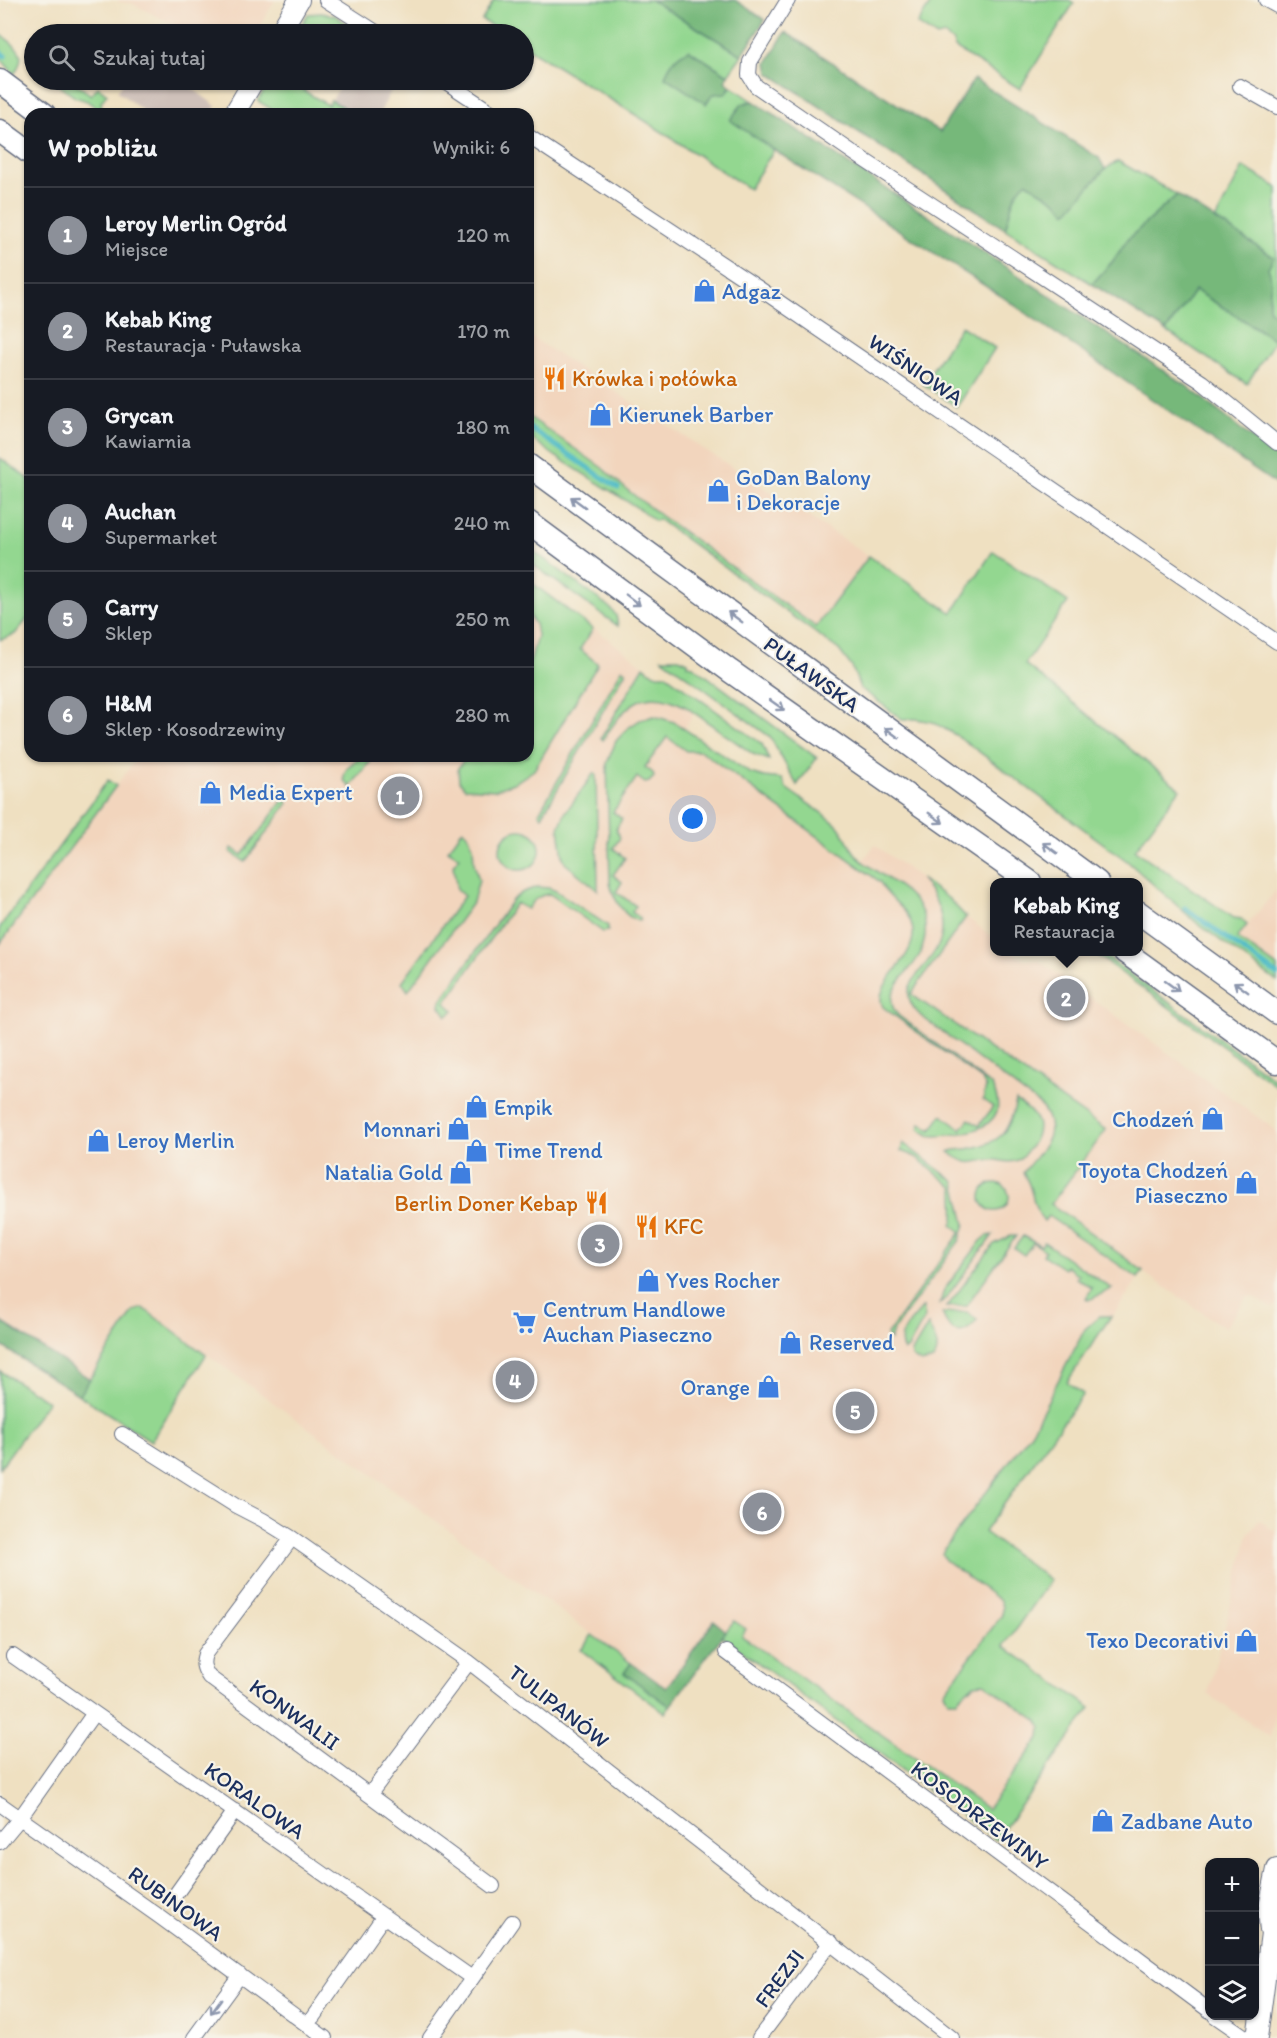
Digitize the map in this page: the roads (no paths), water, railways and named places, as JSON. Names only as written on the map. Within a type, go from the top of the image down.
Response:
[{"type":"main road","points":[[0,81],[36,108]]},
{"type":"main road","points":[[0,131],[24,149]]},
{"type":"main road","name":"PUŁAWSKA","points":[[534,469],[1092,878]]},
{"type":"main road","name":"PUŁAWSKA","points":[[534,526],[739,678],[1024,878]]},
{"type":"main road","points":[[1143,916],[1277,1013]]},
{"type":"main road","points":[[1132,956],[1277,1062]]},
{"type":"street","points":[[285,24],[299,0]]},
{"type":"street","points":[[326,0],[363,24]]},
{"type":"street","points":[[788,0],[750,62],[749,75],[756,86],[858,156],[1202,382],[1277,443]]},
{"type":"street","points":[[1266,0],[1277,6]]},
{"type":"street","points":[[1240,86],[1277,107]]},
{"type":"street","points":[[238,108],[248,90]]},
{"type":"street","points":[[458,90],[485,108]]},
{"type":"street","name":"WIŚNIOWA","points":[[534,140],[760,289],[1277,642]]},
{"type":"street","name":"TULIPANÓW","points":[[122,1434],[236,1506],[292,1538],[469,1662],[952,2038]]},
{"type":"street","name":"KONWALII","points":[[292,1538],[205,1654],[204,1670],[209,1677],[493,1886]]},
{"type":"street","name":"KOSODRZEWINY","points":[[726,1652],[1205,2008]]},
{"type":"street","name":"KORALOWA","points":[[13,1656],[472,1978]]},
{"type":"street","points":[[370,1794],[469,1662]]},
{"type":"street","points":[[0,1842],[20,1818],[94,1713]]},
{"type":"street","name":"RUBINOWA","points":[[0,1804],[325,2038]]},
{"type":"street","points":[[173,1898],[235,1811]]},
{"type":"street","points":[[1257,2038],[1274,1924],[1268,1912],[1277,1869]]},
{"type":"street","points":[[313,2017],[384,1916]]},
{"type":"street","points":[[430,2038],[512,1922]]},
{"type":"street","name":"FREZJI","points":[[759,2038],[831,1942]]},
{"type":"street","points":[[194,2038],[240,1975]]},
{"type":"street","points":[[1221,2020],[1247,2038]]},
{"type":"waterway","points":[[0,52],[5,56]]},
{"type":"waterway","points":[[534,431],[618,488]]},
{"type":"waterway","points":[[1185,908],[1277,975]]},
{"type":"place","name":"Adgaz","points":[[704,291]]},
{"type":"place","name":"Krówka i połówka","points":[[554,378]]},
{"type":"place","name":"Kierunek Barber","points":[[601,414]]},
{"type":"place","name":"GoDan Balony i Dekoracje","points":[[718,490]]},
{"type":"place","name":"Media Expert","points":[[211,792]]},
{"type":"place","name":"Leroy Merlin Ogród","points":[[400,796]]},
{"type":"place","name":"Kebab King","points":[[1066,998]]},
{"type":"place","name":"Empik","points":[[476,1107]]},
{"type":"place","name":"Chodzeń","points":[[1212,1119]]},
{"type":"place","name":"Monnari","points":[[459,1129]]},
{"type":"place","name":"Leroy Merlin","points":[[99,1140]]},
{"type":"place","name":"Time Trend","points":[[477,1150]]},
{"type":"place","name":"Natalia Gold","points":[[461,1172]]},
{"type":"place","name":"Toyota Chodzeń Piaseczno","points":[[1246,1183]]},
{"type":"place","name":"Berlin Doner Kebap","points":[[596,1203]]},
{"type":"place","name":"KFC","points":[[646,1226]]},
{"type":"place","name":"Grycan","points":[[600,1244]]},
{"type":"place","name":"Yves Rocher","points":[[648,1280]]},
{"type":"place","name":"Centrum Handlowe Auchan Piaseczno","points":[[525,1322]]},
{"type":"place","name":"Reserved","points":[[791,1342]]},
{"type":"place","name":"Auchan","points":[[515,1380]]},
{"type":"place","name":"Orange","points":[[768,1387]]},
{"type":"place","name":"Carry","points":[[855,1411]]},
{"type":"place","name":"H&M","points":[[762,1512]]},
{"type":"place","name":"Texo Decorativi","points":[[1247,1640]]},
{"type":"place","name":"Zadbane Auto","points":[[1103,1821]]}]
